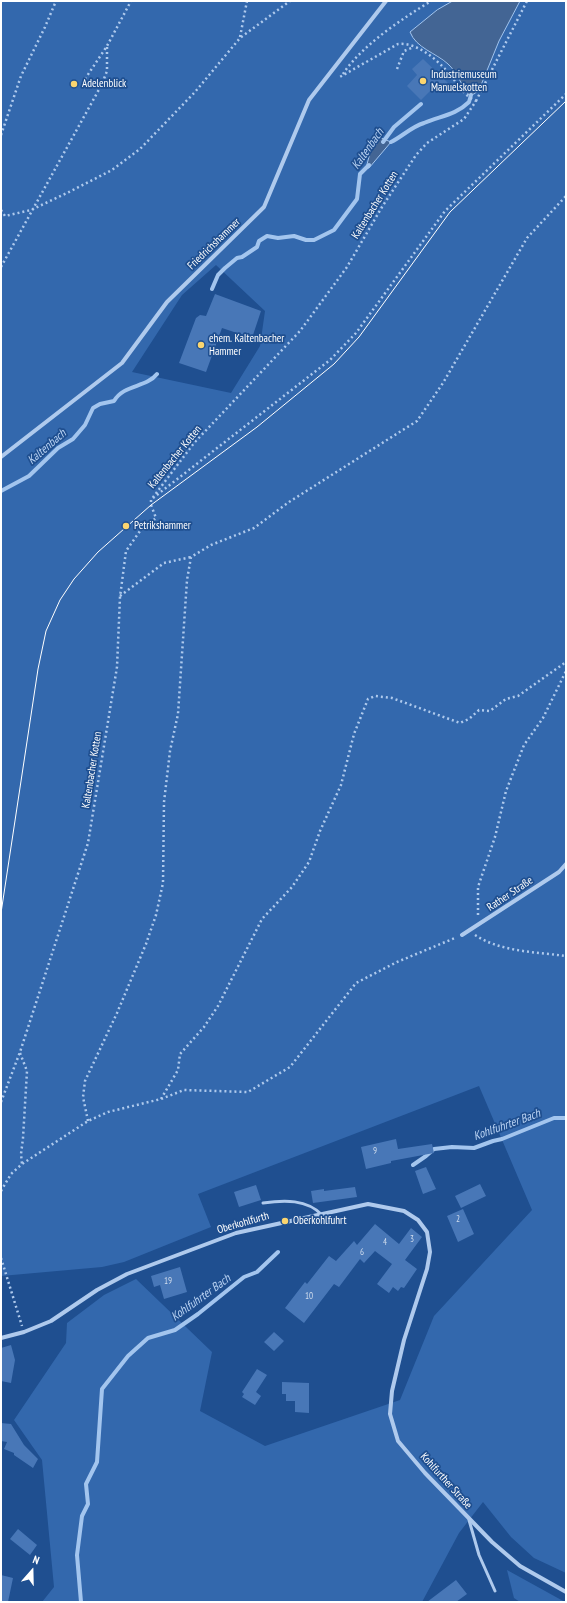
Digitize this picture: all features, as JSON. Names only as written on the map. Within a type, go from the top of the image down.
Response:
[{"type":"street","name":"Friedrichshammer","points":[[1,457],[122,363],[167,302],[264,207],[309,100],[386,1]]},
{"type":"street","name":"Rather Straße","points":[[462,935],[559,872],[566,864]]},
{"type":"street","name":"Oberkohlfurth","points":[[1,1338],[24,1332],[51,1321],[75,1304],[126,1274],[236,1233],[285,1221],[322,1215],[368,1204],[404,1211],[418,1220],[427,1232],[430,1252],[427,1269],[404,1340]]},
{"type":"street","name":"Kohlfurther Straße","points":[[404,1340],[392,1391],[390,1414],[398,1440],[425,1473],[492,1542],[520,1566],[566,1592]]},
{"type":"lane","points":[[263,1203],[292,1201],[315,1207],[322,1215]]},
{"type":"lane","points":[[469,1520],[479,1555],[495,1591]]},
{"type":"path","points":[[1,135],[21,76],[56,1]]},
{"type":"path","points":[[85,79],[107,46],[131,1]]},
{"type":"path","points":[[240,38],[247,1]]},
{"type":"path","points":[[1,210],[5,216],[31,210],[112,170],[140,149],[195,92],[240,38],[290,1]]},
{"type":"path","points":[[431,1],[402,19],[351,62],[343,74],[398,44],[406,43],[419,48],[446,69],[467,97],[475,101]]},
{"type":"path","name":"Kaltenbacher Kotten","points":[[1,1102],[20,1052],[88,843],[117,667],[120,597],[126,551],[140,531],[156,518],[151,505],[151,500],[194,443],[300,331],[347,267],[382,207],[416,155],[426,143],[464,119],[475,101],[527,1]]},
{"type":"path","points":[[1,267],[31,210],[53,175],[102,84],[107,71],[107,46]]},
{"type":"path","points":[[397,69],[404,51],[411,47],[419,48]]},
{"type":"path","points":[[151,500],[330,360],[356,333],[445,211],[566,94]]},
{"type":"path","points":[[120,597],[164,563],[192,557],[211,545],[254,528],[289,502],[417,421],[443,383],[527,238],[566,196]]},
{"type":"path","points":[[88,1121],[83,1098],[85,1081],[117,1013],[146,944],[156,915],[163,883],[164,802],[170,750],[178,714],[187,580],[192,557]]},
{"type":"path","points":[[161,1099],[178,1070],[180,1054],[204,1027],[218,1006],[262,919],[292,887],[309,862],[320,832],[341,785],[354,734],[368,699],[375,696],[392,698],[460,723],[469,719],[479,710],[490,712],[506,699],[518,696],[566,662]]},
{"type":"path","points":[[479,925],[477,907],[478,887],[496,837],[506,791],[524,745],[543,718],[566,671]]},
{"type":"path","points":[[470,931],[482,940],[505,948],[566,956]]},
{"type":"path","points":[[1,1191],[11,1174],[22,1164],[88,1121],[108,1112],[161,1099],[184,1090],[248,1092],[290,1067],[356,983],[397,962],[462,935]]},
{"type":"path","points":[[20,1052],[27,1071],[21,1154],[22,1164]]},
{"type":"path","points":[[1,1258],[24,1332]]},
{"type":"shaded area","points":[[1,1],[453,1],[419,45],[449,65],[469,95],[479,90],[499,41],[520,1],[566,1],[566,1573],[534,1558],[511,1537],[483,1502],[459,1533],[422,1602],[42,1602],[54,1587],[42,1460],[14,1420],[66,1343],[67,1323],[104,1295],[136,1279],[212,1352],[200,1411],[265,1446],[400,1400],[434,1316],[532,1210],[479,1086],[198,1194],[211,1227],[124,1262],[102,1267],[1,1276]],"holes":[[[216,265],[265,311],[260,346],[231,393],[132,372],[182,295]]]},
{"type":"shaded area","points":[[453,1],[520,1],[499,41],[479,90],[474,94],[469,95],[451,67],[421,46],[413,38],[410,32],[437,10]]},
{"type":"shaded area","points":[[381,138],[391,142],[369,168],[366,168],[370,153]]},
{"type":"shaded area","points":[[507,1570],[565,1602],[520,1602],[514,1598]]},
{"type":"building","points":[[423,59],[448,83],[439,92],[434,87],[421,100],[407,86],[417,75],[412,69]]},
{"type":"building","points":[[215,294],[261,311],[252,338],[222,328],[206,372],[179,363],[196,318],[200,315],[206,316]]},
{"type":"building","points":[[396,1139],[398,1149],[432,1144],[434,1153],[391,1161],[391,1163],[366,1169],[361,1147]]},
{"type":"building","points":[[426,1167],[436,1189],[423,1194],[415,1171]]},
{"type":"building","points":[[480,1184],[486,1196],[461,1208],[455,1196]]},
{"type":"building","points":[[256,1185],[261,1200],[239,1207],[234,1192]]},
{"type":"building","points":[[355,1187],[357,1197],[313,1203],[311,1191]]},
{"type":"building","points":[[463,1209],[474,1234],[458,1242],[447,1216]]},
{"type":"building","points":[[375,1224],[399,1244],[411,1228],[422,1237],[405,1260],[417,1269],[404,1288],[401,1287],[398,1291],[393,1287],[389,1293],[377,1284],[392,1264],[375,1251],[364,1263],[360,1259],[339,1287],[334,1284],[304,1323],[285,1308],[305,1282],[307,1284],[329,1256],[336,1261],[354,1241],[357,1245]]},
{"type":"building","points":[[180,1267],[187,1292],[164,1299],[160,1285],[154,1287],[151,1276]]},
{"type":"building","points":[[274,1332],[284,1341],[274,1351],[264,1342]]},
{"type":"building","points":[[11,1345],[15,1360],[11,1383],[1,1381],[1,1348]]},
{"type":"building","points":[[257,1369],[267,1375],[256,1392],[261,1396],[255,1405],[242,1397],[244,1394],[242,1392]]},
{"type":"building","points":[[282,1382],[309,1383],[309,1413],[295,1412],[295,1401],[286,1401],[286,1394],[282,1394]]},
{"type":"building","points":[[1,1423],[11,1424],[24,1445],[38,1459],[33,1468],[14,1455],[14,1453],[4,1449],[7,1442],[1,1441]]},
{"type":"building","points":[[18,1529],[37,1545],[30,1555],[10,1539]]},
{"type":"building","points":[[1,1575],[13,1578],[8,1602],[1,1602]]},
{"type":"building","points":[[456,1580],[467,1594],[456,1602],[427,1602]]},
{"type":"waterway","points":[[391,142],[419,125],[459,110],[469,102],[471,95]]},
{"type":"waterway","name":"Kaltenbach","points":[[383,142],[394,127],[421,104]]},
{"type":"waterway","name":"Kaltenbach","points":[[212,289],[218,275],[225,268],[237,258],[242,257],[257,247],[259,241],[267,236],[278,238],[294,236],[306,240],[314,240],[334,230],[357,199],[360,174],[369,165]]},
{"type":"waterway","name":"Kaltenbach","points":[[1,491],[29,476],[58,448],[73,439],[85,425],[93,408],[100,404],[114,401],[123,392],[147,382],[157,374]]},
{"type":"waterway","name":"Kohlfuhrter Bach","points":[[413,1165],[434,1149],[452,1147],[474,1148],[502,1139],[554,1118],[566,1118]]},
{"type":"waterway","name":"Kohlfuhrter Bach","points":[[81,1602],[77,1555],[82,1516],[88,1504],[86,1484],[97,1462],[102,1389],[128,1356],[148,1338],[175,1330],[198,1314],[244,1277],[257,1272],[278,1252]]},
{"type":"tram line","points":[[1,913],[38,669],[46,631],[60,600],[74,579],[98,552],[151,505],[257,427],[334,364],[359,337],[450,212],[566,101]]},
{"type":"place","name":"Industriemuseum Manuelskotten","points":[[423,81]]},
{"type":"place","name":"Adelenblick","points":[[74,84]]},
{"type":"place","name":"ehem. Kaltenbacher Hammer","points":[[201,345]]},
{"type":"place","name":"Petrikshammer","points":[[126,526]]},
{"type":"place","name":"Oberkohlfuhrt","points":[[285,1221]]}]
